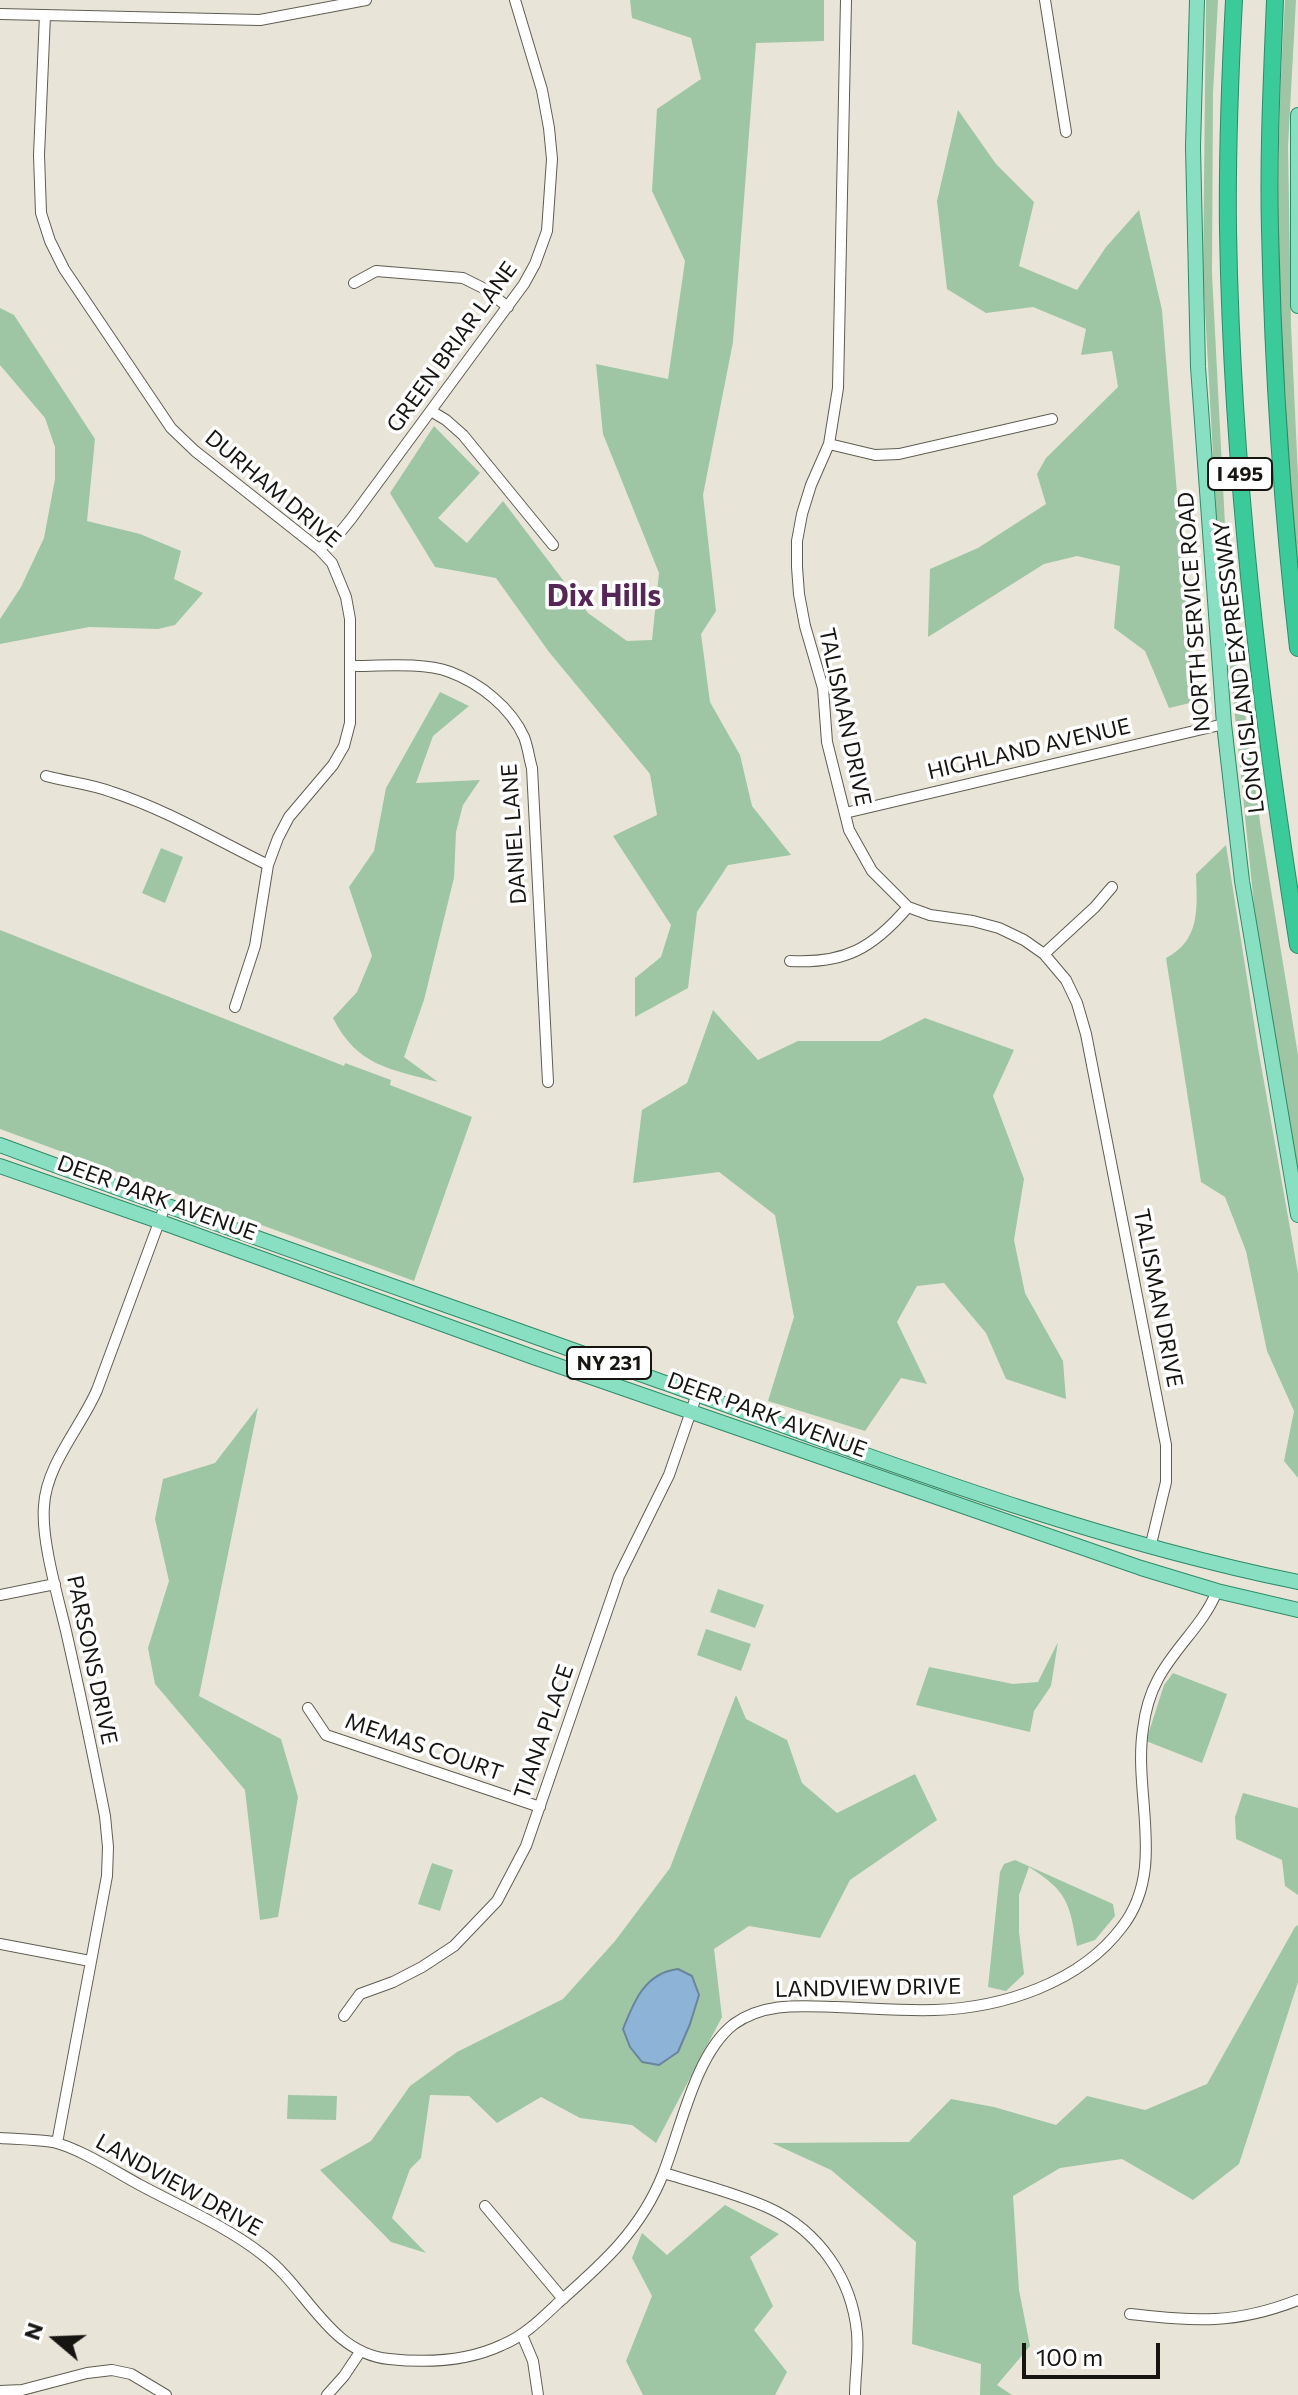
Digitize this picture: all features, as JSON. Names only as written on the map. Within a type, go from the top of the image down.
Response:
[{"type":"highway","name":"LONG ISLAND EXPRESSWAY","points":[[1234,0],[1228,229],[1240,476],[1267,741],[1298,945]]},
{"type":"highway","name":"I 495","points":[[1275,0],[1270,229],[1273,335],[1298,648]]},
{"type":"main road","name":"NORTH SERVICE ROAD","points":[[1197,0],[1193,147],[1198,367],[1224,724],[1242,881],[1298,1215]]},
{"type":"main road","points":[[1298,115],[1298,306]]},
{"type":"main road","name":"DEER PARK AVENUE","points":[[0,1145],[944,1481],[1150,1548],[1298,1582]]},
{"type":"main road","name":"DEER PARK AVENUE","points":[[0,1166],[523,1354],[1126,1563],[1217,1591],[1298,1610]]},
{"type":"street","points":[[0,14],[260,20],[366,0]]},
{"type":"street","name":"GREEN BRIAR LANE","points":[[319,549],[338,535],[351,519],[508,307],[535,264],[547,231],[552,159],[549,128],[542,90],[515,0]]},
{"type":"street","name":"TALISMAN DRIVE","points":[[846,0],[838,388],[829,444],[811,485],[797,541],[799,594],[823,688],[827,742],[849,830],[872,871],[908,907],[930,915],[999,928],[1024,940],[1044,954],[1066,980],[1077,1003],[1086,1034],[1166,1445],[1166,1482],[1150,1548]]},
{"type":"street","points":[[1045,0],[1066,132]]},
{"type":"street","name":"DURHAM DRIVE","points":[[45,15],[39,155],[41,213],[64,269],[171,428],[195,451],[319,549],[332,563],[346,597],[350,619],[350,723],[344,746],[319,784],[289,817],[278,838],[268,865],[255,946],[235,1007]]},
{"type":"street","points":[[354,283],[376,271],[463,278],[485,289],[508,307]]},
{"type":"street","points":[[431,411],[463,435],[553,545]]},
{"type":"street","points":[[829,444],[875,455],[899,454],[1052,419]]},
{"type":"street","name":"DANIEL LANE","points":[[350,666],[425,667],[449,671],[473,683],[494,699],[511,717],[524,738],[532,768],[548,1082]]},
{"type":"street","name":"HIGHLAND AVENUE","points":[[845,813],[1224,724]]},
{"type":"street","points":[[46,776],[111,791],[268,865]]},
{"type":"street","points":[[1044,954],[1112,887]]},
{"type":"street","points":[[790,961],[818,962],[843,956],[890,929],[908,907]]},
{"type":"street","name":"PARSONS DRIVE","points":[[57,2143],[107,1876],[108,1847],[105,1816],[55,1584],[44,1505],[59,1458],[86,1415],[97,1390],[165,1206]]},
{"type":"street","name":"TIANA PLACE","points":[[344,2016],[360,1994],[393,1982],[454,1946],[497,1901],[509,1881],[526,1846],[619,1576],[669,1475],[697,1394]]},
{"type":"street","points":[[0,1595],[55,1584]]},
{"type":"street","name":"LANDVIEW DRIVE","points":[[0,2138],[57,2143],[227,2232],[262,2254],[290,2279],[327,2325],[360,2352],[386,2359],[448,2359],[479,2354],[522,2335],[607,2260],[634,2228],[664,2173],[705,2061],[719,2037],[738,2021],[759,2011],[787,2006],[937,2010],[995,2002],[1052,1983],[1078,1968],[1123,1927],[1144,1882],[1147,1857],[1140,1756],[1149,1701],[1159,1676],[1211,1606],[1217,1591]]},
{"type":"street","name":"MEMAS COURT","points":[[308,1708],[326,1735],[540,1807]]},
{"type":"street","points":[[0,1944],[90,1961]]},
{"type":"street","points":[[664,2173],[769,2208],[800,2226],[819,2245],[834,2264],[849,2294],[857,2334],[855,2395]]},
{"type":"street","points":[[485,2206],[563,2299]]},
{"type":"street","points":[[1130,2314],[1193,2321],[1225,2320],[1258,2314],[1298,2300]]},
{"type":"street","points":[[522,2335],[533,2361],[538,2395]]},
{"type":"street","points":[[327,2395],[360,2352]]},
{"type":"street","points":[[0,2391],[22,2390],[87,2373],[112,2370],[131,2374],[166,2395]]},
{"type":"green space","points":[[630,0],[824,0],[824,41],[756,43],[733,342],[703,495],[716,611],[701,634],[710,702],[740,755],[752,806],[791,855],[728,865],[697,912],[688,988],[635,1017],[635,978],[661,957],[671,925],[613,836],[657,815],[650,774],[549,652],[496,578],[435,567],[390,493],[434,426],[480,473],[438,518],[467,543],[503,501],[588,613],[627,641],[652,640],[659,573],[603,434],[596,364],[668,379],[685,261],[652,191],[657,109],[701,79],[691,38],[632,18]]},
{"type":"green space","points":[[1206,0],[1218,0],[1213,93],[1212,274],[1226,544],[1238,663],[1261,829],[1298,1055],[1298,1183],[1260,966],[1218,546],[1203,274]]},
{"type":"green space","points":[[1285,0],[1296,0],[1288,146],[1298,579],[1282,389],[1278,278],[1278,167]]},
{"type":"green space","points":[[958,110],[996,164],[1034,202],[1019,266],[1077,290],[1106,247],[1139,210],[1162,310],[1194,702],[1169,708],[1145,651],[1114,628],[1120,566],[1077,556],[1044,564],[928,637],[930,569],[978,548],[1046,504],[1037,474],[1046,458],[1118,387],[1112,351],[1081,355],[1086,329],[1033,307],[986,313],[947,289],[937,201]]},
{"type":"green space","points":[[0,308],[14,315],[95,439],[87,521],[140,534],[181,551],[174,579],[203,593],[175,625],[158,629],[89,627],[0,644],[0,619],[21,587],[44,538],[55,479],[55,447],[45,418],[0,365]]},
{"type":"green space","points":[[440,692],[469,706],[433,736],[416,783],[480,780],[463,805],[456,832],[454,878],[424,1000],[404,1057],[438,1082],[390,1069],[364,1056],[342,1034],[333,1018],[357,992],[372,956],[349,887],[374,851],[386,788]]},
{"type":"green space","points":[[1226,845],[1298,1273],[1298,1478],[1284,1461],[1294,1411],[1267,1351],[1246,1251],[1225,1197],[1201,1182],[1166,958],[1186,942],[1191,932],[1196,910],[1196,874]]},
{"type":"green space","points":[[161,848],[183,857],[165,903],[142,893]]},
{"type":"green space","points":[[0,930],[344,1066],[345,1063],[391,1080],[390,1085],[472,1117],[414,1281],[0,1129]]},
{"type":"green space","points":[[713,1010],[758,1060],[798,1041],[880,1041],[925,1018],[1014,1050],[993,1096],[1024,1179],[1014,1240],[1025,1293],[1063,1361],[1066,1399],[1006,1379],[986,1333],[944,1283],[917,1286],[897,1322],[927,1384],[901,1378],[865,1431],[768,1401],[794,1317],[775,1215],[719,1172],[633,1183],[642,1110],[687,1083]]},
{"type":"green space","points":[[258,1407],[199,1696],[281,1739],[298,1797],[278,1917],[260,1920],[245,1790],[155,1684],[148,1648],[169,1581],[155,1519],[163,1479],[215,1463]]},
{"type":"green space","points":[[718,1589],[764,1605],[755,1628],[710,1612]]},
{"type":"green space","points":[[706,1629],[751,1644],[741,1671],[697,1655]]},
{"type":"green space","points":[[1058,1642],[1051,1686],[1034,1711],[1030,1732],[916,1705],[929,1667],[1013,1684],[1038,1682]]},
{"type":"green space","points":[[1173,1673],[1227,1694],[1202,1763],[1146,1741],[1164,1685]]},
{"type":"green space","points":[[736,1695],[746,1719],[787,1740],[802,1783],[837,1813],[915,1774],[937,1820],[850,1880],[820,1938],[749,1926],[714,1949],[722,2017],[656,2143],[632,2125],[580,2118],[541,2097],[497,2123],[469,2096],[430,2095],[421,2158],[410,2169],[392,2218],[426,2253],[391,2242],[320,2170],[371,2141],[410,2086],[457,2052],[563,1999],[615,1941],[670,1868]]},
{"type":"green space","points":[[1243,1793],[1298,1808],[1298,1895],[1285,1886],[1282,1860],[1236,1839],[1235,1817]]},
{"type":"green space","points":[[1015,1860],[1113,1904],[1115,1916],[1095,1940],[1077,1946],[1065,1899],[1052,1884],[1029,1867],[1019,1895],[1024,1974],[1006,1991],[988,1987],[1000,1872],[1004,1864]]},
{"type":"green space","points":[[432,1863],[453,1870],[440,1911],[418,1904]]},
{"type":"green space","points":[[1298,1925],[1298,1982],[1239,2164],[1193,2200],[1122,2159],[1060,2168],[1013,2196],[1019,2290],[1030,2346],[997,2385],[1012,2395],[980,2395],[981,2364],[912,2344],[916,2242],[831,2170],[772,2143],[909,2142],[951,2099],[994,2107],[1056,2125],[1087,2096],[1145,2110],[1207,2084]]},
{"type":"green space","points":[[288,2095],[337,2096],[336,2120],[287,2119]]},
{"type":"green space","points":[[725,2205],[779,2234],[750,2257],[773,2306],[754,2330],[787,2372],[775,2395],[643,2395],[626,2361],[652,2296],[632,2258],[642,2233],[667,2255]]},
{"type":"water","points":[[678,1969],[692,1976],[699,1995],[690,2024],[678,2052],[659,2065],[642,2062],[630,2047],[623,2029],[649,1982]]},
{"type":"district","name":"Dix Hills","points":[[604,596]]}]
